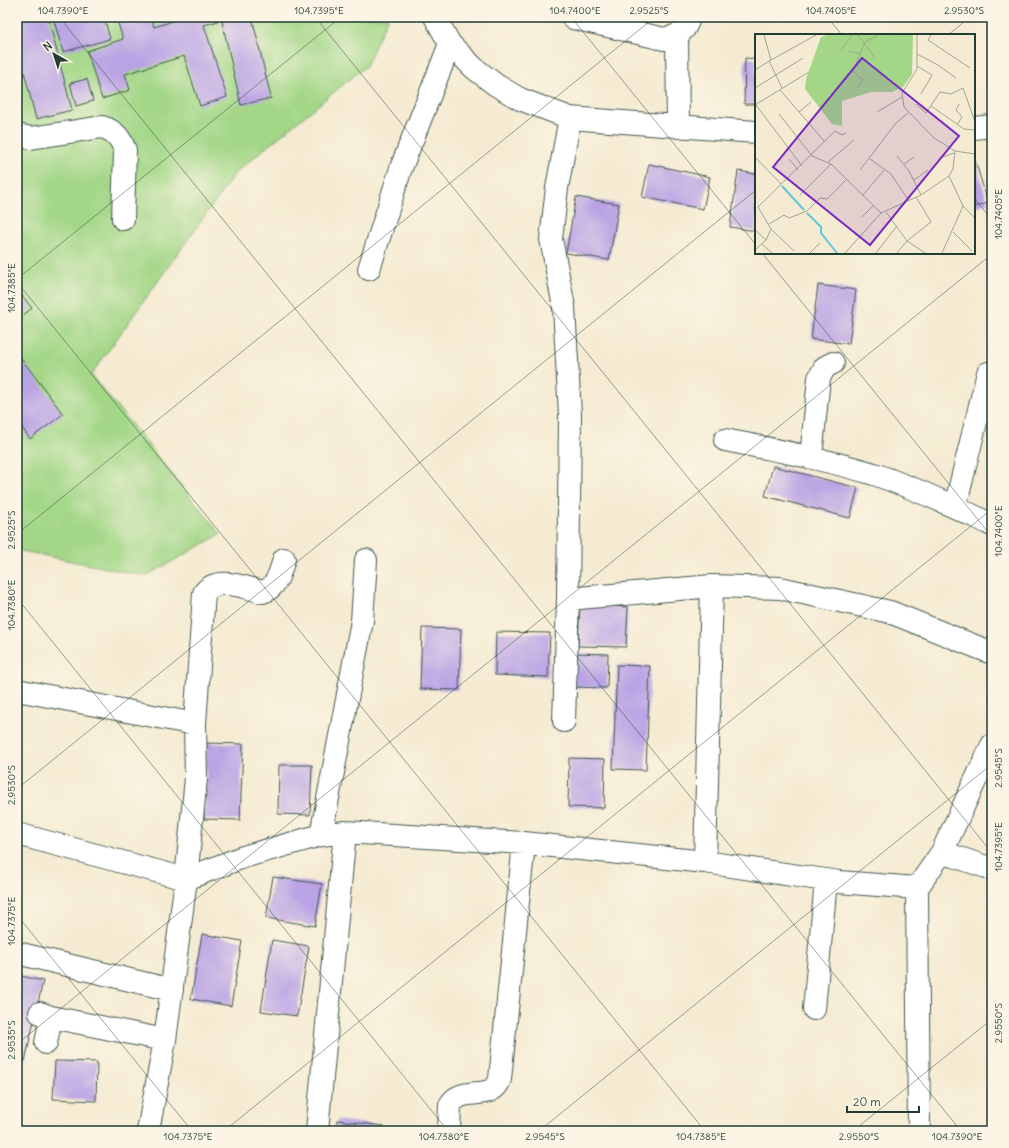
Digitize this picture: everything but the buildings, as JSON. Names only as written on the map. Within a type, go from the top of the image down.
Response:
[{"type":"street","points":[[435,17],[450,44],[474,68],[496,85],[520,99],[570,118],[755,132]]},
{"type":"street","points":[[573,18],[664,39],[677,36],[686,27],[689,17]]},
{"type":"street","points":[[677,36],[678,127]]},
{"type":"street","points":[[369,269],[401,168],[450,44]]},
{"type":"street","points":[[564,722],[568,599],[570,415],[564,307],[551,239],[557,188],[570,118]]},
{"type":"street","points":[[975,128],[992,126]]},
{"type":"street","points":[[17,134],[31,138],[102,127],[113,131],[121,140],[125,150],[123,219]]},
{"type":"street","points":[[812,457],[820,378],[825,367],[833,363]]},
{"type":"street","points":[[955,507],[988,373]]},
{"type":"street","points":[[725,440],[812,457],[874,475],[955,507],[992,525]]},
{"type":"street","points":[[148,1131],[165,1040],[186,879],[196,778],[195,724],[204,593],[211,586],[222,583],[263,592],[267,591],[278,579],[284,559]]},
{"type":"street","points":[[320,835],[362,621],[366,560]]},
{"type":"street","points":[[568,599],[712,586],[780,588],[890,612],[992,653]]},
{"type":"street","points":[[705,862],[712,586]]},
{"type":"street","points":[[17,690],[195,724]]},
{"type":"street","points":[[919,1131],[917,888],[942,852],[992,745]]},
{"type":"street","points":[[317,1131],[344,832]]},
{"type":"street","points":[[17,834],[186,879],[243,857],[320,835],[344,832],[524,843],[705,862],[826,881],[917,888]]},
{"type":"street","points":[[449,1131],[450,1104],[455,1098],[461,1095],[492,1091],[500,1079],[524,843]]},
{"type":"street","points":[[942,852],[992,869]]},
{"type":"street","points":[[814,1009],[826,881]]},
{"type":"street","points":[[17,953],[172,990]]},
{"type":"street","points":[[46,1043],[46,1015],[165,1040]]},
{"type":"green space","points":[[17,17],[388,17],[366,66],[236,172],[91,375],[221,534],[146,576],[17,550]]}]
